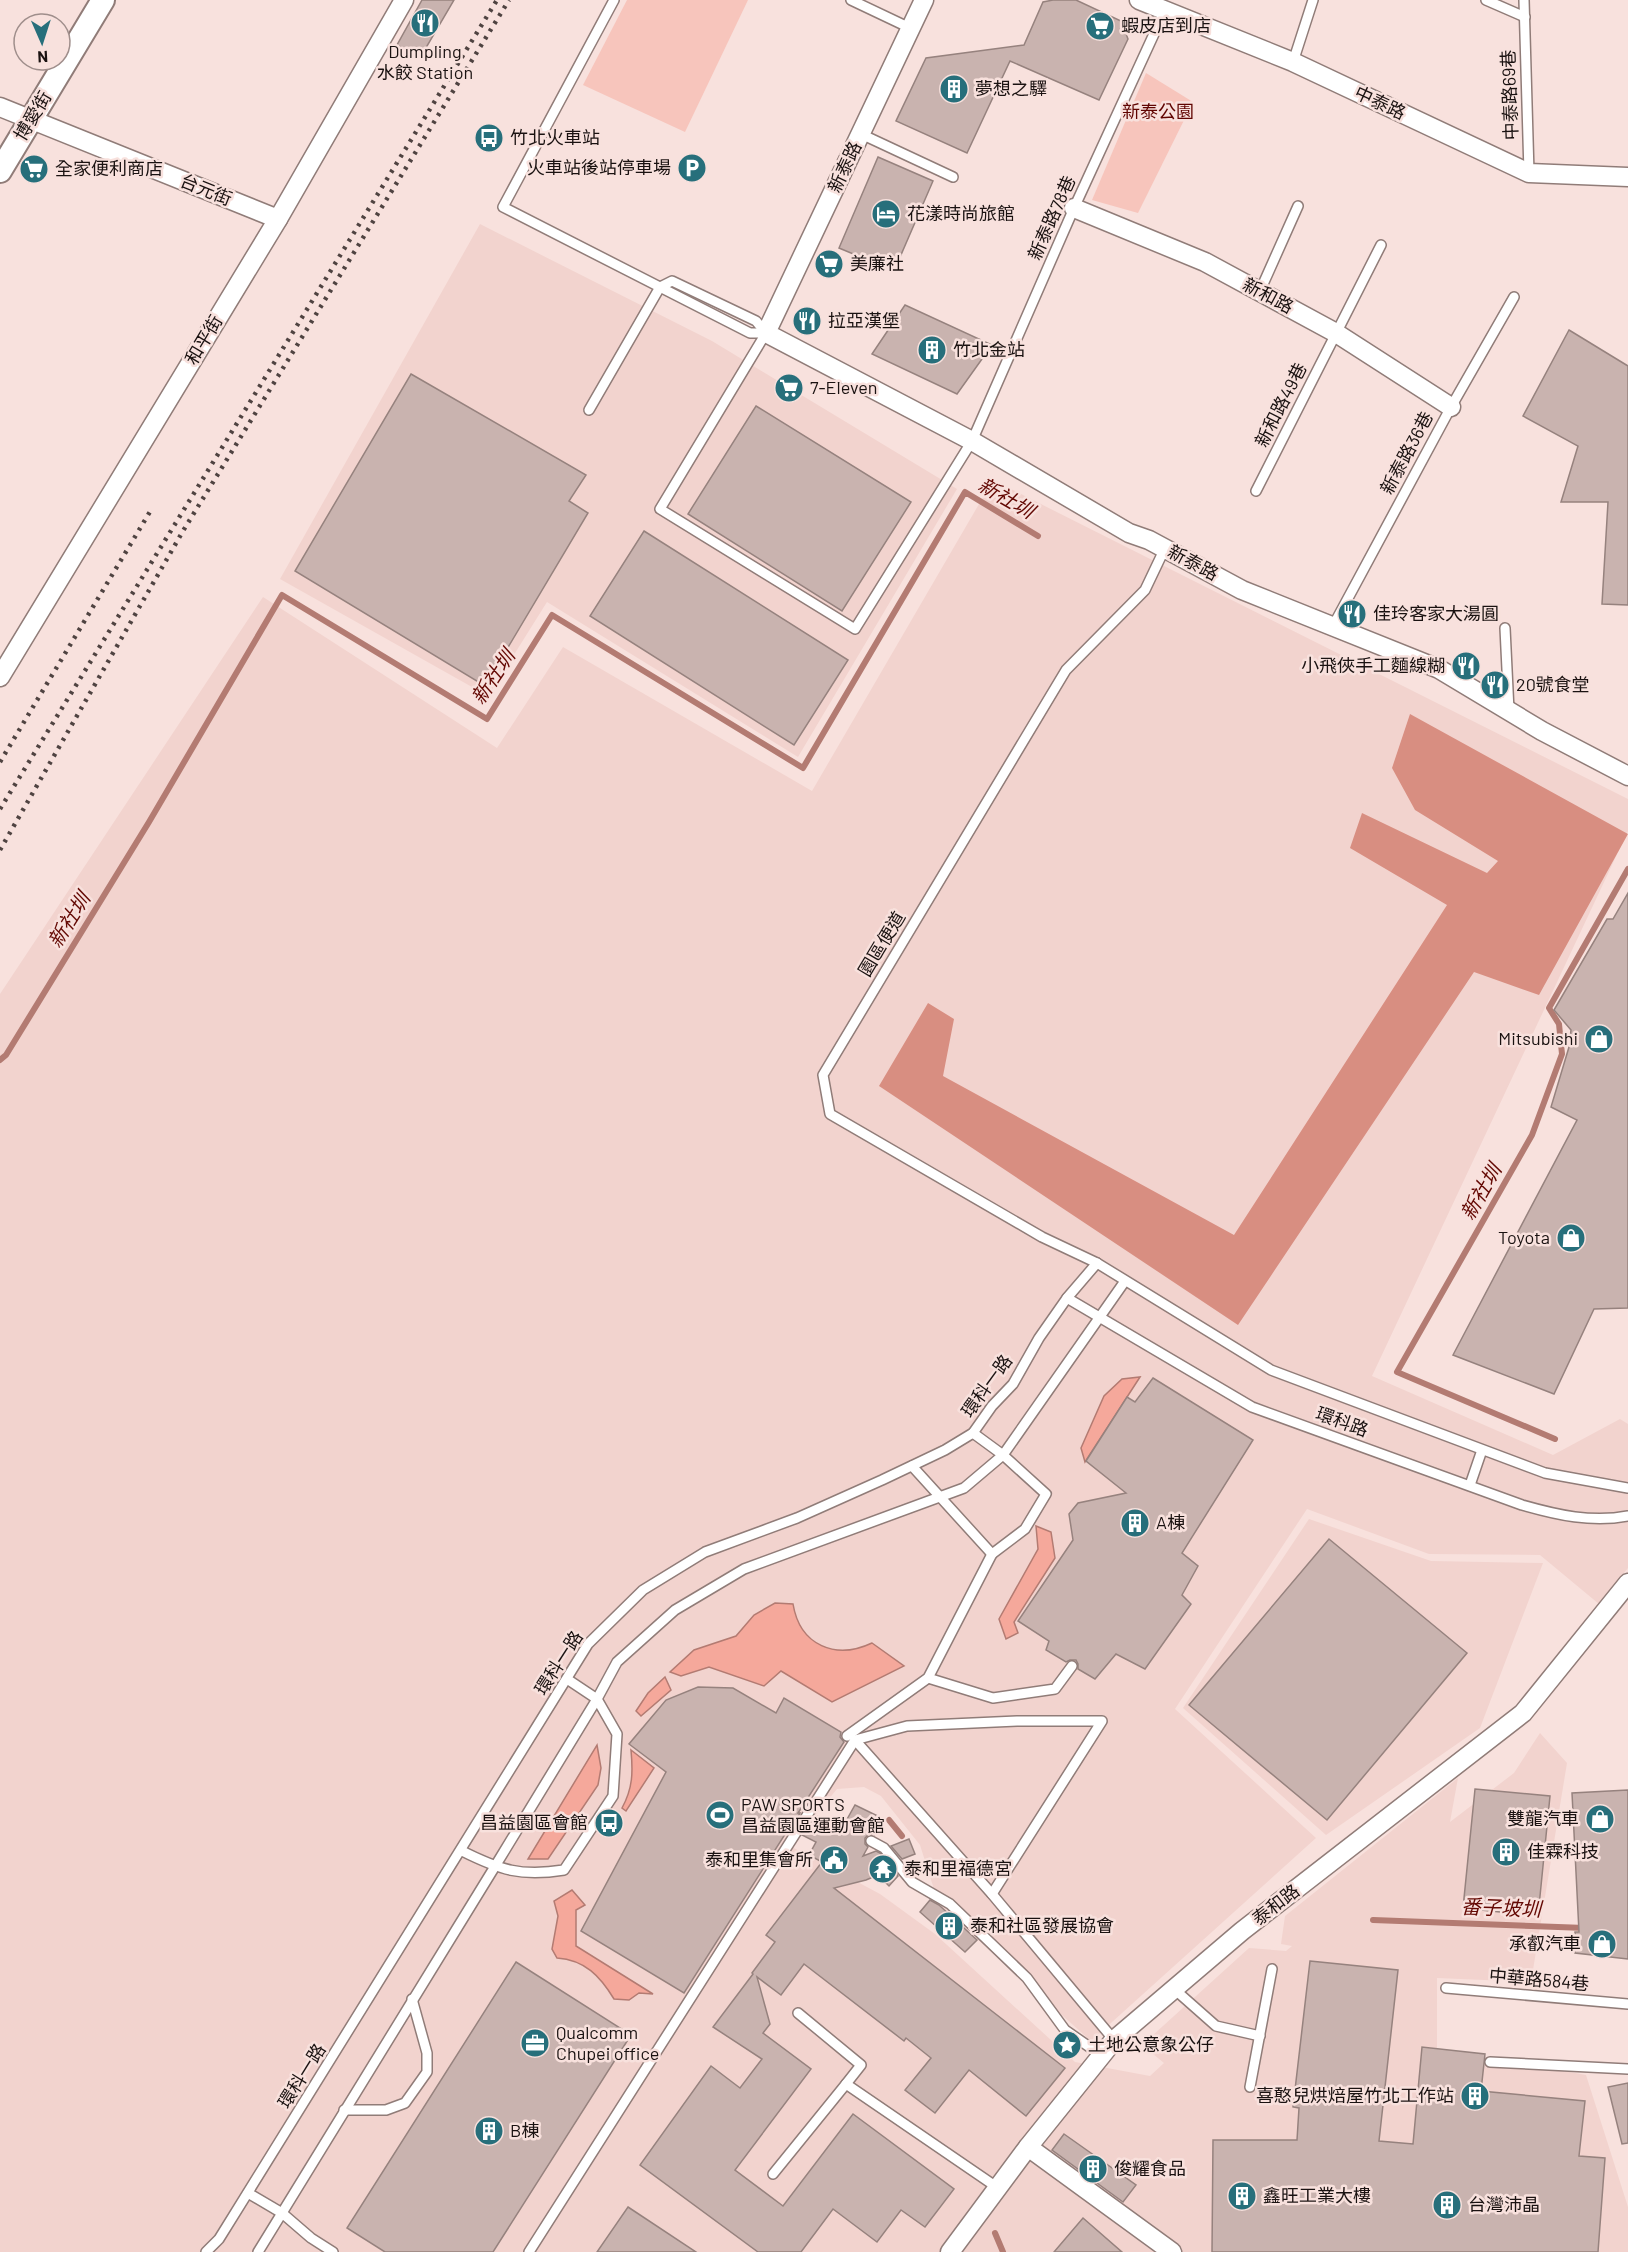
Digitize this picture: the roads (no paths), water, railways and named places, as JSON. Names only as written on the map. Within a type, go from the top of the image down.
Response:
[{"type":"street","name":"博愛街","points":[[0,171],[103,0]]},
{"type":"street","name":"和平街","points":[[0,677],[278,219],[404,0]]},
{"type":"street","name":"新泰路","points":[[924,0],[766,333],[972,441],[1129,533],[1165,548],[1242,590],[1439,669],[1509,711],[1628,776]]},
{"type":"street","name":"中泰路","points":[[1138,0],[1293,62],[1529,173],[1628,177]]},
{"type":"street","name":"台元街","points":[[0,108],[278,219]]},
{"type":"street","name":"新和路","points":[[1074,208],[1205,262],[1260,291],[1336,333],[1451,407]]},
{"type":"street","name":"泰和路","points":[[950,2252],[1028,2147],[1114,2040],[1242,1931],[1523,1713],[1628,1583]]},
{"type":"street","points":[[1028,2147],[1172,2252]]},
{"type":"lane","name":"新泰路","points":[[614,0],[503,207],[750,333],[766,333]]},
{"type":"lane","points":[[851,0],[910,28]]},
{"type":"lane","points":[[1293,62],[1313,0]]},
{"type":"lane","points":[[1486,0],[1525,17]]},
{"type":"lane","name":"中泰路69巷","points":[[1524,0],[1529,173]]},
{"type":"lane","name":"新泰路78巷","points":[[766,333],[660,509],[855,629],[972,441],[1074,208],[1165,10]]},
{"type":"lane","points":[[861,134],[954,177]]},
{"type":"lane","points":[[1260,291],[1298,206]]},
{"type":"lane","name":"新和路49巷","points":[[1256,491],[1381,244]]},
{"type":"lane","points":[[589,410],[660,287]]},
{"type":"lane","name":"新泰路36巷","points":[[1333,626],[1451,407],[1514,297]]},
{"type":"lane","name":"園區便道","points":[[1097,1263],[1042,1237],[830,1114],[823,1075],[1066,670],[1145,590],[1165,548]]},
{"type":"lane","points":[[1505,628],[1509,711]]},
{"type":"lane","name":"環科路","points":[[1097,1263],[1271,1370],[1545,1473],[1628,1488]]},
{"type":"lane","name":"環科一路","points":[[206,2252],[219,2239],[248,2193],[462,1851],[588,1644],[643,1590],[705,1552],[797,1518],[945,1450],[973,1432],[992,1406],[1013,1384],[1039,1338],[1067,1298],[1097,1263]]},
{"type":"lane","points":[[258,2252],[597,1699],[617,1662],[675,1610],[744,1569],[964,1488],[1003,1455],[1125,1281]]},
{"type":"lane","name":"環科路","points":[[1067,1298],[1252,1407],[1522,1505],[1556,1515],[1609,1520],[1628,1516]]},
{"type":"lane","points":[[529,2252],[851,1738],[928,1678],[992,1554],[1025,1529],[1046,1494],[1003,1455],[973,1432]]},
{"type":"lane","points":[[1470,1485],[1482,1450]]},
{"type":"lane","points":[[912,1466],[992,1554]]},
{"type":"lane","points":[[928,1678],[993,1698],[1054,1689],[1072,1666]]},
{"type":"lane","points":[[462,1851],[494,1868],[525,1873],[564,1870],[613,1796],[617,1734],[597,1699],[567,1679]]},
{"type":"lane","points":[[851,1738],[907,1726],[1017,1721],[1102,1721],[992,1894]]},
{"type":"lane","points":[[851,1738],[992,1894],[1114,2040]]},
{"type":"lane","points":[[871,1841],[884,1848],[912,1882],[950,1904],[1027,1978],[1065,2030],[1101,2055]]},
{"type":"lane","points":[[1250,2087],[1272,1969]]},
{"type":"lane","points":[[1173,1988],[1216,2025],[1260,2036]]},
{"type":"lane","name":"中華路584巷","points":[[1446,1988],[1628,2004]]},
{"type":"lane","points":[[344,2110],[386,2110],[405,2103],[427,2072],[427,2053],[412,1999]]},
{"type":"lane","points":[[773,2174],[861,2065],[798,2013]]},
{"type":"lane","points":[[1490,2062],[1628,2069]]},
{"type":"lane","points":[[846,2084],[998,2188]]},
{"type":"lane","points":[[248,2193],[282,2213],[311,2238],[333,2252]]},
{"type":"waterway","name":"新社圳","points":[[0,1060],[6,1055],[149,822],[282,595],[487,719],[552,615],[803,768],[965,492],[1038,536]]},
{"type":"waterway","name":"新社圳","points":[[1555,1439],[1397,1372],[1532,1135],[1562,1054],[1559,1024],[1549,1008],[1628,869]]},
{"type":"waterway","name":"番子坡圳","points":[[889,1820],[902,1836]]},
{"type":"waterway","name":"番子坡圳","points":[[1373,1920],[1585,1928]]},
{"type":"waterway","points":[[995,2233],[1003,2252]]},
{"type":"railway","points":[[0,809],[497,0]]},
{"type":"railway","points":[[0,850],[183,531],[509,0]]},
{"type":"railway","points":[[0,762],[151,510]]},
{"type":"place","name":"Dumpling 水餃 Station","points":[[425,23]]},
{"type":"place","name":"蝦皮店到店","points":[[1100,26]]},
{"type":"place","name":"夢想之驛","points":[[954,89]]},
{"type":"place","name":"竹北火車站","points":[[489,138]]},
{"type":"place","name":"火車站後站停車場","points":[[692,168]]},
{"type":"place","name":"全家便利商店","points":[[34,169]]},
{"type":"place","name":"花漾時尚旅館","points":[[886,214]]},
{"type":"place","name":"美廉社","points":[[829,264]]},
{"type":"place","name":"拉亞漢堡","points":[[807,321]]},
{"type":"place","name":"竹北金站","points":[[932,350]]},
{"type":"place","name":"7-Eleven","points":[[789,388]]},
{"type":"place","name":"佳玲客家大湯圓","points":[[1352,614]]},
{"type":"place","name":"小飛俠手工麵線糊","points":[[1466,666]]},
{"type":"place","name":"20號食堂","points":[[1495,685]]},
{"type":"place","name":"Mitsubishi","points":[[1599,1039]]},
{"type":"place","name":"Toyota","points":[[1571,1238]]},
{"type":"place","name":"A棟","points":[[1135,1523]]},
{"type":"place","name":"PAW SPORTS 昌益園區運動會館","points":[[720,1815]]},
{"type":"place","name":"雙龍汽車","points":[[1600,1819]]},
{"type":"place","name":"昌益園區會館","points":[[609,1823]]},
{"type":"place","name":"佳霖科技","points":[[1506,1852]]},
{"type":"place","name":"泰和里集會所","points":[[834,1860]]},
{"type":"place","name":"泰和里福德宮","points":[[883,1869]]},
{"type":"place","name":"泰和社區發展協會","points":[[949,1926]]},
{"type":"place","name":"承叡汽車","points":[[1602,1944]]},
{"type":"place","name":"Qualcomm Chupei office","points":[[535,2043]]},
{"type":"place","name":"土地公意象公仔","points":[[1067,2045]]},
{"type":"place","name":"喜憨兒烘焙屋竹北工作站","points":[[1475,2096]]},
{"type":"place","name":"B棟","points":[[489,2131]]},
{"type":"place","name":"俊耀食品","points":[[1093,2169]]},
{"type":"place","name":"鑫旺工業大樓","points":[[1242,2196]]},
{"type":"place","name":"台灣沛晶","points":[[1447,2205]]},
{"type":"park label","name":"新泰公園","points":[[1158,112]]}]
